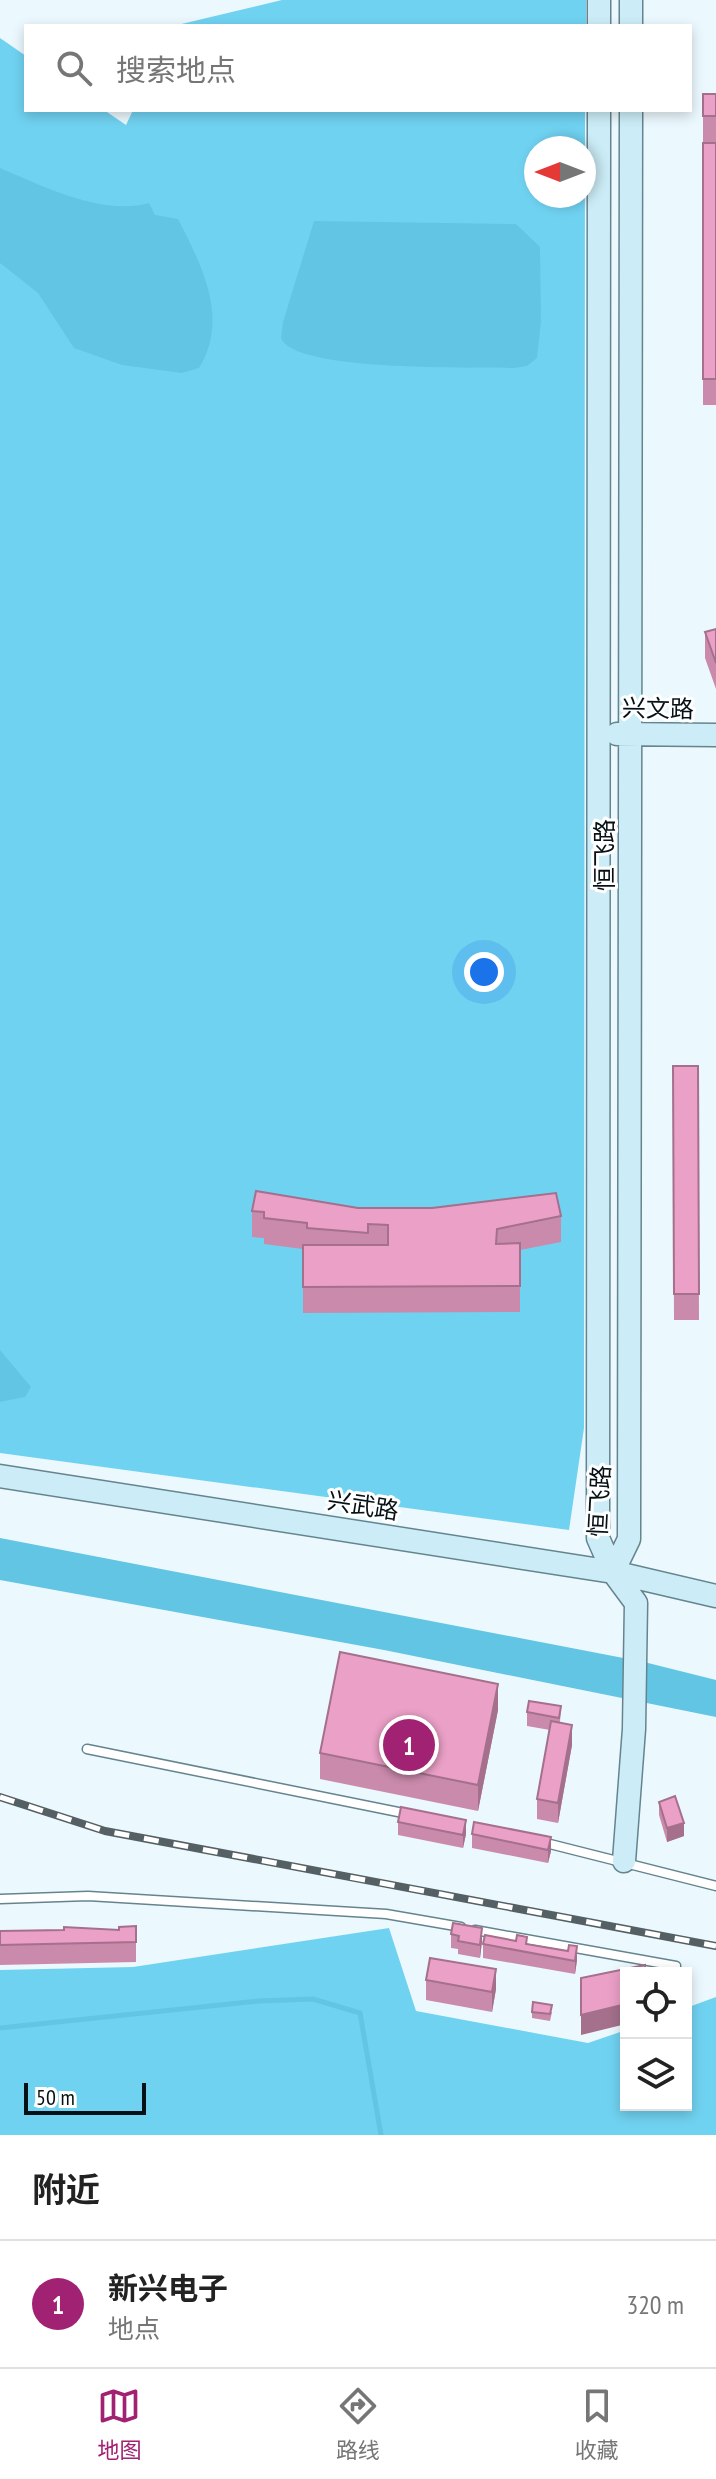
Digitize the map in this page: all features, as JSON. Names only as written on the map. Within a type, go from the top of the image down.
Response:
[{"type":"main road","points":[[599,0],[599,24]]},
{"type":"main road","points":[[631,0],[631,24]]},
{"type":"main road","name":"恒飞路","points":[[599,112],[598,1538],[613,1572]]},
{"type":"main road","name":"恒飞路","points":[[613,1572],[629,1539],[631,112]]},
{"type":"main road","name":"兴文路","points":[[600,734],[716,735]]},
{"type":"main road","name":"兴武路","points":[[0,1476],[613,1572],[716,1596]]},
{"type":"main road","points":[[613,1572],[636,1603],[634,1729],[624,1861]]},
{"type":"lane","points":[[87,1749],[421,1817]]},
{"type":"lane","points":[[528,1839],[716,1886]]},
{"type":"lane","points":[[0,1899],[88,1896],[386,1914],[676,1966]]},
{"type":"shaded area","points":[[282,0],[586,0],[586,24],[181,24]]},
{"type":"shaded area","points":[[0,38],[24,55],[24,112],[107,112],[126,125],[132,112],[585,112],[585,136],[524,136],[524,208],[585,208],[584,1428],[569,1530],[0,1453]]},
{"type":"shaded area","points":[[0,168],[73,197],[112,206],[149,203],[155,215],[178,219],[203,273],[212,311],[208,349],[199,368],[182,373],[122,365],[74,348],[38,293],[0,263]]},
{"type":"shaded area","points":[[314,221],[516,224],[540,247],[541,321],[537,358],[527,366],[514,368],[427,367],[350,362],[317,357],[293,349],[281,338],[283,322]]},
{"type":"shaded area","points":[[0,1350],[31,1387],[25,1397],[0,1402]]},
{"type":"shaded area","points":[[0,1538],[644,1662],[716,1680],[716,1717],[384,1650],[0,1580]]},
{"type":"shaded area","points":[[389,1928],[416,2011],[588,2043],[620,2032],[620,2111],[692,2111],[692,2006],[716,1997],[716,2135],[0,2135],[0,1970],[133,1967]]},
{"type":"building","points":[[703,94],[716,94],[716,116],[703,116]]},
{"type":"building","points":[[703,143],[716,143],[716,379],[703,379]]},
{"type":"building","points":[[716,629],[716,663],[705,632]]},
{"type":"building","points":[[673,1066],[698,1066],[699,1294],[674,1294]]},
{"type":"building","points":[[256,1191],[358,1208],[432,1208],[556,1193],[561,1216],[497,1229],[496,1244],[520,1243],[520,1286],[303,1287],[303,1245],[388,1245],[388,1225],[368,1224],[368,1233],[307,1228],[307,1223],[264,1218],[264,1212],[252,1211]]},
{"type":"building","points":[[340,1652],[498,1684],[478,1785],[320,1753]]},
{"type":"building","points":[[529,1701],[561,1706],[559,1718],[527,1712]]},
{"type":"building","points":[[551,1721],[572,1725],[558,1803],[537,1799]]},
{"type":"building","points":[[675,1796],[684,1823],[667,1828],[659,1802]]},
{"type":"building","points":[[401,1807],[466,1820],[463,1835],[398,1822]]},
{"type":"building","points":[[474,1822],[551,1837],[548,1850],[472,1834]]},
{"type":"building","points":[[453,1923],[482,1928],[480,1945],[458,1941],[459,1936],[451,1934]]},
{"type":"building","points":[[136,1926],[136,1942],[0,1945],[0,1931],[64,1930],[64,1927],[119,1930],[119,1927]]},
{"type":"building","points":[[485,1935],[516,1941],[517,1935],[527,1937],[526,1944],[568,1951],[569,1945],[577,1946],[575,1961],[483,1944]]},
{"type":"building","points":[[430,1958],[496,1969],[492,1992],[426,1980]]},
{"type":"building","points":[[620,1970],[620,2005],[581,2015],[581,1978]]},
{"type":"building","points":[[533,2002],[552,2005],[550,2014],[532,2012]]},
{"type":"waterway","points":[[0,2028],[259,2001],[313,1999],[360,2013],[381,2135]]},
{"type":"railway","points":[[0,1797],[105,1831],[716,1946]]},
{"type":"place","name":"新兴电子","points":[[409,1745]]}]
